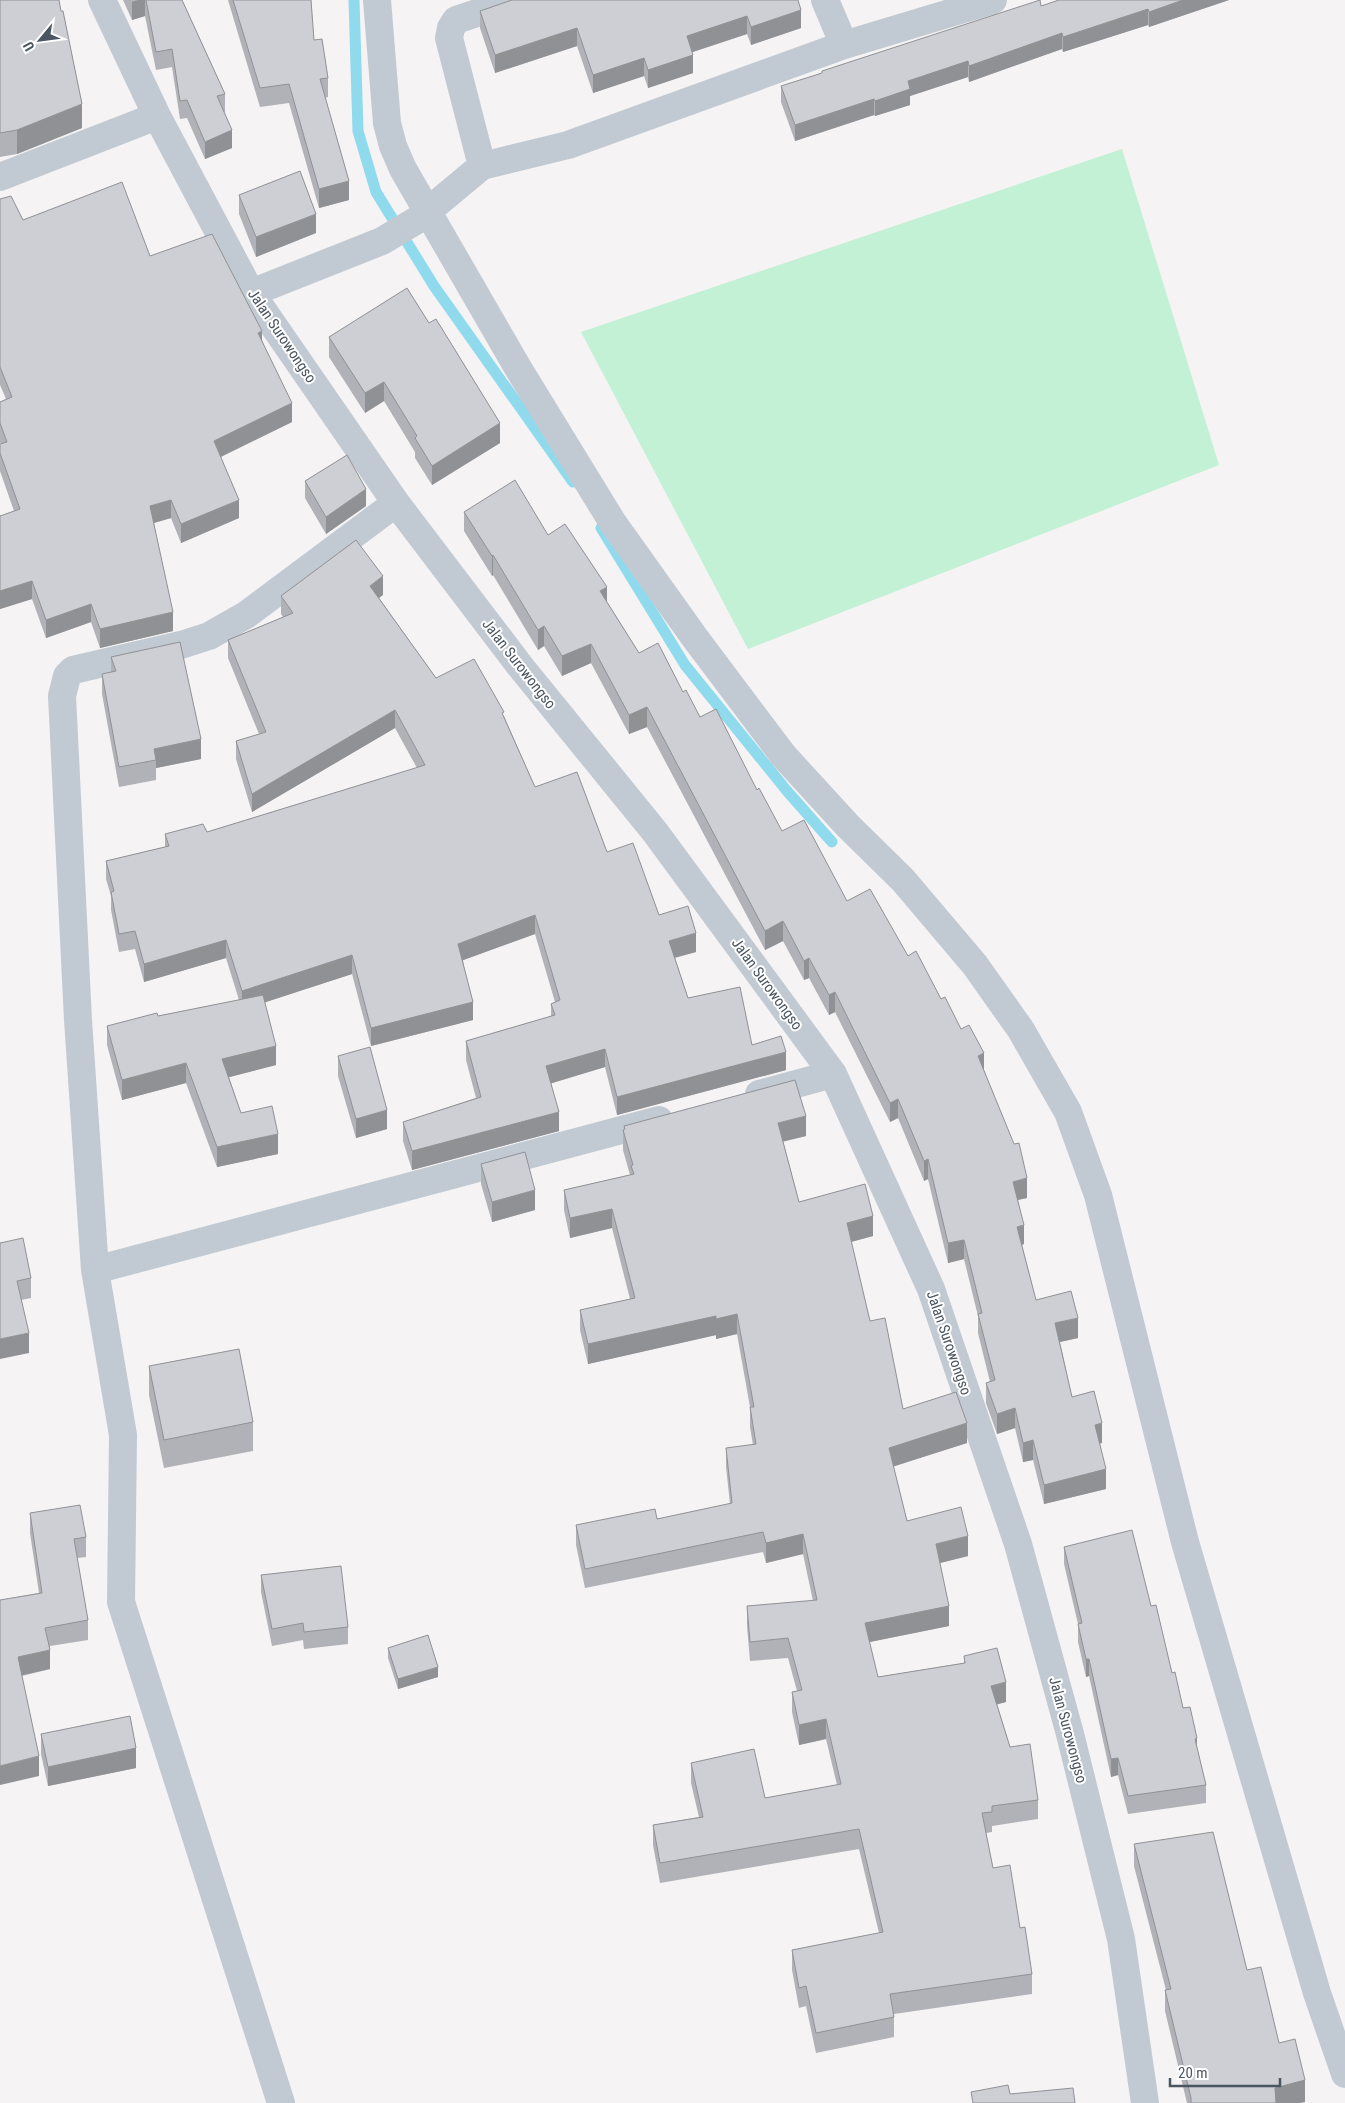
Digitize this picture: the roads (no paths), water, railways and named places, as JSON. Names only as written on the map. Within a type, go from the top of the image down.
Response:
[{"type":"street","name":"Jalan Surowongso","points":[[102,0],[157,116],[251,293],[396,504],[520,666],[655,832],[833,1074],[932,1289],[1018,1544],[1070,1734],[1121,1940],[1145,2103]]},
{"type":"street","points":[[377,0],[387,123],[393,146],[422,216],[613,523],[695,638],[783,755],[848,826],[903,880],[955,939],[1021,1030],[1068,1112],[1098,1195],[1188,1552],[1315,1983],[1345,2074]]},
{"type":"street","points":[[482,166],[449,38],[450,32],[456,20],[516,0]]},
{"type":"street","points":[[825,0],[844,45]]},
{"type":"street","points":[[251,293],[382,241],[422,216],[482,166],[568,145],[844,45],[993,0]]},
{"type":"street","points":[[0,177],[157,116]]},
{"type":"street","points":[[281,2103],[121,1602],[123,1435],[95,1270],[78,1020],[62,696],[67,676],[73,670],[181,645],[209,636],[246,615],[396,504]]},
{"type":"street","points":[[738,1099],[833,1074]]},
{"type":"street","points":[[95,1270],[681,1114]]},
{"type":"waterway","points":[[354,0],[358,131],[376,192],[434,286],[573,482]]},
{"type":"waterway","points":[[601,528],[685,665],[787,791],[832,842]]}]
